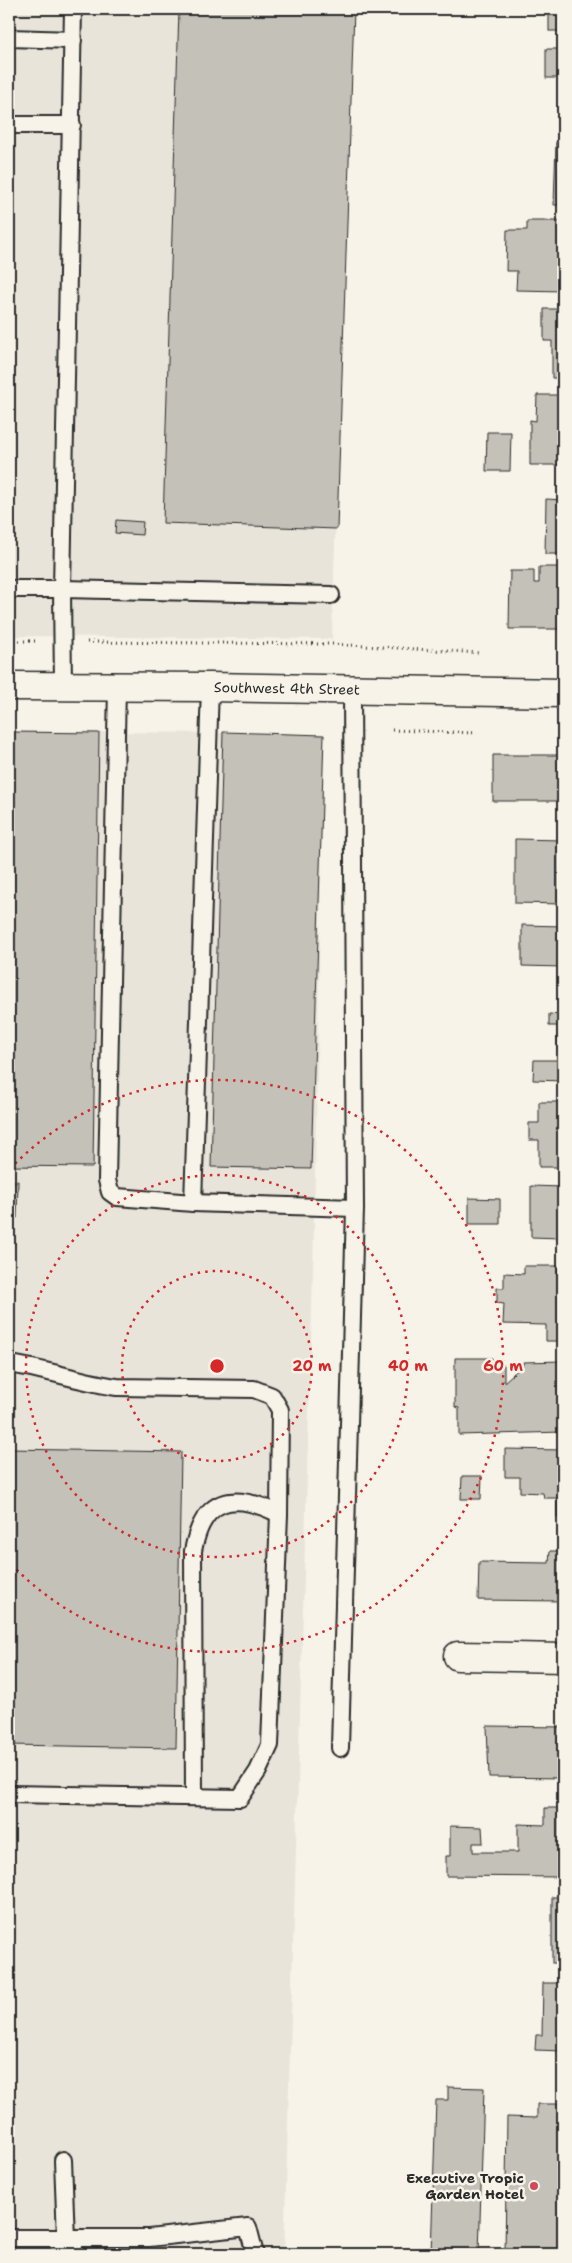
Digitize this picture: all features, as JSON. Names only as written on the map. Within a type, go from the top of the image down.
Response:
[{"type":"street","name":"Southwest 4th Street","points":[[9,686],[210,687],[563,693]]},
{"type":"street","points":[[458,1656],[563,1658]]},
{"type":"lane","points":[[63,687],[62,589],[73,9]]},
{"type":"lane","points":[[9,38],[73,40]]},
{"type":"lane","points":[[9,125],[72,125]]},
{"type":"lane","points":[[9,589],[331,595]]},
{"type":"lane","points":[[117,687],[107,1180],[110,1192],[117,1197],[193,1203],[354,1208]]},
{"type":"lane","points":[[193,1203],[210,687]]},
{"type":"lane","points":[[340,1748],[354,1208],[352,690]]},
{"type":"lane","points":[[9,1364],[39,1368],[95,1384],[117,1387],[254,1389],[272,1396],[280,1410],[279,1514],[270,1745],[258,1771],[240,1798],[9,1794]]},
{"type":"lane","points":[[194,1797],[194,1551],[197,1531],[208,1513],[225,1502],[243,1500],[279,1514]]},
{"type":"lane","points":[[62,2160],[63,2247]]},
{"type":"lane","points":[[9,2238],[63,2247],[248,2227],[255,2254]]},
{"type":"lane","points":[[63,2247],[76,2254]]},
{"type":"path","points":[[9,641],[331,644],[481,652]]},
{"type":"path","points":[[392,730],[476,733]]},
{"type":"shaded area","points":[[9,9],[352,9],[332,639],[9,636]]},
{"type":"shaded area","points":[[9,731],[324,734],[313,1272],[284,2254],[9,2254]]},
{"type":"building","points":[[179,9],[354,9],[337,529],[163,523]]},
{"type":"building","points":[[549,9],[563,9],[563,31],[549,31]]},
{"type":"building","points":[[546,49],[563,49],[563,78],[546,78]]},
{"type":"building","points":[[556,142],[563,142],[563,205],[554,205]]},
{"type":"building","points":[[527,221],[563,221],[563,291],[516,290],[517,271],[506,271],[507,230],[527,230]]},
{"type":"building","points":[[544,309],[563,309],[563,378],[552,378],[552,341],[544,341]]},
{"type":"building","points":[[537,395],[563,395],[563,465],[530,465],[530,420],[536,421]]},
{"type":"building","points":[[487,432],[511,432],[510,471],[486,471]]},
{"type":"building","points":[[546,499],[563,500],[563,554],[545,554]]},
{"type":"building","points":[[116,520],[143,522],[142,535],[115,533]]},
{"type":"building","points":[[539,567],[563,567],[563,623],[561,629],[509,629],[510,571],[534,571],[534,583],[539,583]]},
{"type":"building","points":[[9,732],[99,733],[93,1167],[9,1166]]},
{"type":"building","points":[[223,732],[324,735],[311,1169],[211,1167]]},
{"type":"building","points":[[493,755],[563,755],[563,806],[561,806],[561,801],[493,801]]},
{"type":"building","points":[[515,839],[563,840],[563,904],[515,903]]},
{"type":"building","points":[[522,925],[563,926],[563,967],[522,966]]},
{"type":"building","points":[[549,1014],[563,1015],[563,1081],[533,1080],[534,1060],[558,1060],[558,1026],[549,1026]]},
{"type":"building","points":[[539,1102],[563,1102],[563,1167],[539,1167],[539,1140],[529,1140],[529,1123],[539,1123]]},
{"type":"building","points":[[9,1181],[18,1181],[17,1218],[9,1218]]},
{"type":"building","points":[[531,1186],[563,1187],[563,1256],[561,1256],[561,1238],[531,1237]]},
{"type":"building","points":[[469,1198],[500,1199],[500,1224],[469,1224]]},
{"type":"building","points":[[524,1266],[558,1266],[558,1276],[563,1277],[563,1352],[561,1352],[561,1341],[546,1341],[546,1325],[503,1324],[504,1304],[497,1303],[497,1288],[504,1288],[504,1273],[524,1274]]},
{"type":"building","points":[[455,1358],[492,1358],[492,1365],[504,1365],[504,1382],[523,1365],[523,1362],[563,1361],[563,1432],[459,1435],[459,1408],[455,1407]]},
{"type":"building","points":[[9,1449],[181,1452],[176,1748],[9,1745]]},
{"type":"building","points":[[505,1449],[563,1450],[563,1517],[557,1517],[557,1498],[544,1498],[543,1493],[520,1492],[520,1477],[505,1477]]},
{"type":"building","points":[[462,1476],[482,1476],[481,1499],[461,1499]]},
{"type":"building","points":[[550,1551],[563,1551],[563,1601],[478,1600],[479,1562],[549,1563]]},
{"type":"building","points":[[487,1726],[563,1727],[563,1778],[489,1777]]},
{"type":"building","points":[[545,1808],[563,1808],[563,1877],[446,1876],[446,1856],[450,1856],[450,1826],[482,1827],[483,1843],[473,1843],[473,1852],[518,1852],[518,1824],[545,1825]]},
{"type":"building","points":[[552,1897],[563,1897],[563,1963],[552,1963]]},
{"type":"building","points":[[543,1983],[563,1983],[563,2051],[535,2050],[536,2035],[542,2035]]},
{"type":"building","points":[[448,2087],[484,2088],[479,2254],[431,2254],[436,2100],[448,2100]]},
{"type":"building","name":"Executive Tropic Garden Hotel","points":[[537,2104],[563,2104],[563,2254],[505,2254],[507,2117],[537,2118]]},
{"type":"place","name":"Executive Tropic Garden Hotel","points":[[534,2186]]}]
